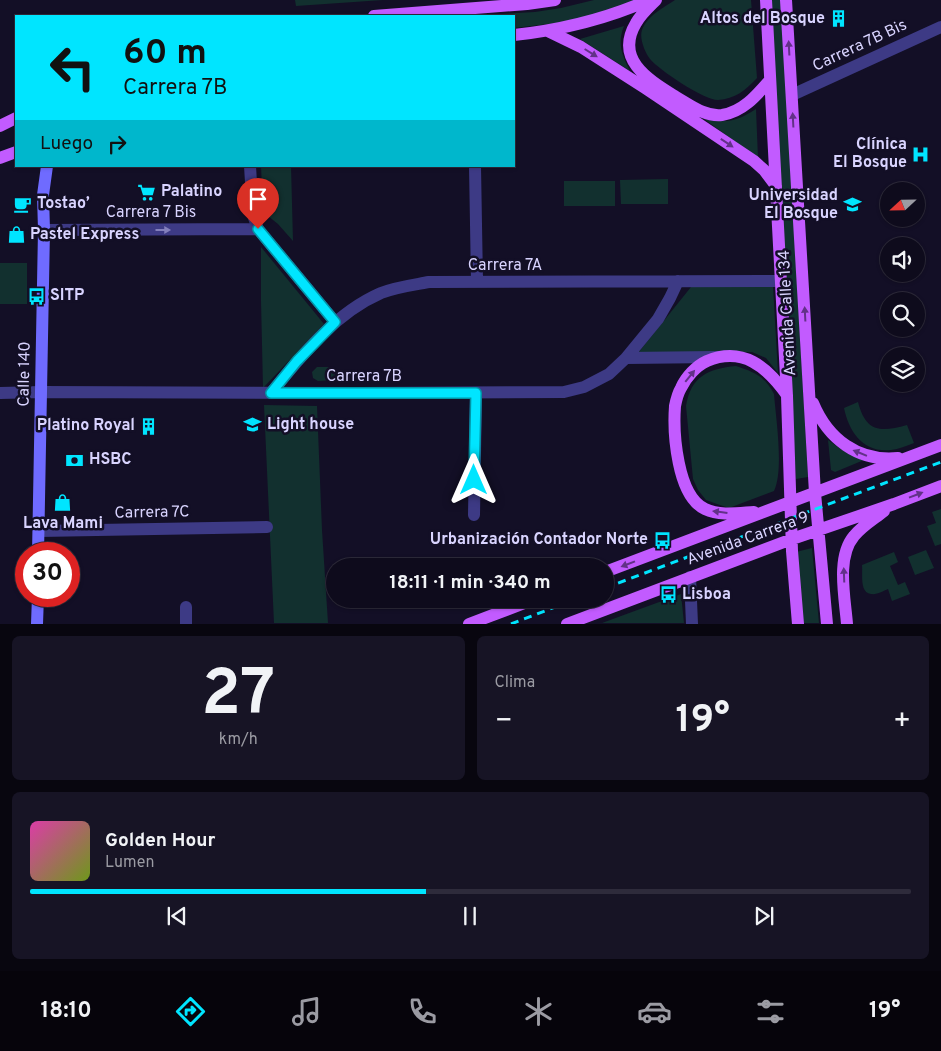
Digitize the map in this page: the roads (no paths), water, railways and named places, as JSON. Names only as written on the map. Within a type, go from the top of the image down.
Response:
[{"type":"main road","points":[[387,15],[556,0]]},
{"type":"main road","points":[[515,35],[548,31],[593,20],[649,0]]},
{"type":"main road","points":[[656,0],[636,23],[631,34],[630,53],[638,69],[660,87],[696,109],[705,113],[721,115],[736,111],[743,106],[754,98],[770,80]]},
{"type":"main road","name":"Avenida Calle 134","points":[[766,0],[787,396],[790,503],[798,624]]},
{"type":"main road","name":"Avenida Calle 134","points":[[786,0],[815,494],[828,620]]},
{"type":"main road","points":[[548,31],[581,47],[754,161],[764,170],[776,187]]},
{"type":"main road","points":[[0,126],[15,118]]},
{"type":"main road","points":[[0,158],[15,152]]},
{"type":"main road","points":[[769,511],[725,513],[705,509],[697,504],[686,489],[680,470],[675,404],[681,387],[692,372],[701,364],[718,357],[730,356],[750,360],[770,374],[787,396]]},
{"type":"main road","points":[[810,395],[813,405],[824,424],[841,442],[869,456],[885,459],[908,457]]},
{"type":"main road","name":"Avenida Carrera 9","points":[[614,569],[941,445]]},
{"type":"main road","name":"Avenida Carrera 9","points":[[567,624],[940,487]]},
{"type":"main road","points":[[847,624],[843,567],[849,543],[859,530],[894,504]]},
{"type":"main road","points":[[469,624],[511,608]]},
{"type":"street","name":"Carrera 7B Bis","points":[[792,95],[941,27]]},
{"type":"street","name":"Calle 140","points":[[36,167],[43,195]]},
{"type":"street","name":"Calle 140","points":[[38,542],[43,195],[47,167]]},
{"type":"street","points":[[250,167],[253,215],[258,229],[335,322]]},
{"type":"street","points":[[475,167],[477,282]]},
{"type":"street","name":"Carrera 7 Bis","points":[[44,230],[258,229]]},
{"type":"street","name":"Carrera 7B","points":[[0,393],[564,392],[584,387],[609,374],[626,358],[658,319],[678,281]]},
{"type":"street","name":"Carrera 7A","points":[[271,393],[297,361],[335,322],[362,303],[381,293],[400,287],[429,282],[781,281]]},
{"type":"street","points":[[626,358],[718,357]]},
{"type":"street","points":[[474,515],[476,393]]},
{"type":"street","name":"Carrera 7C","points":[[39,530],[267,527]]},
{"type":"street","points":[[690,578],[692,624]]},
{"type":"street","points":[[37,624],[38,607]]},
{"type":"street","points":[[186,607],[186,624]]},
{"type":"railway","points":[[614,585],[941,462]]},
{"type":"railway","points":[[511,624],[553,608]]},
{"type":"place","name":"Altos del Bosque","points":[[839,19]]},
{"type":"place","name":"Clínica El Bosque","points":[[921,154]]},
{"type":"place","name":"Palatino","points":[[147,192]]},
{"type":"place","name":"Tostao’","points":[[23,204]]},
{"type":"place","name":"Universidad El Bosque","points":[[852,205]]},
{"type":"place","name":"Pastel Express","points":[[16,235]]},
{"type":"place","name":"SITP","points":[[36,296]]},
{"type":"place","name":"Light house","points":[[253,425]]},
{"type":"place","name":"Platino Royal","points":[[149,426]]},
{"type":"place","name":"HSBC","points":[[75,460]]},
{"type":"place","name":"Lava Mami","points":[[63,502]]},
{"type":"place","name":"Urbanización Contador Norte","points":[[662,540]]},
{"type":"place","name":"Lisboa","points":[[668,595]]}]
